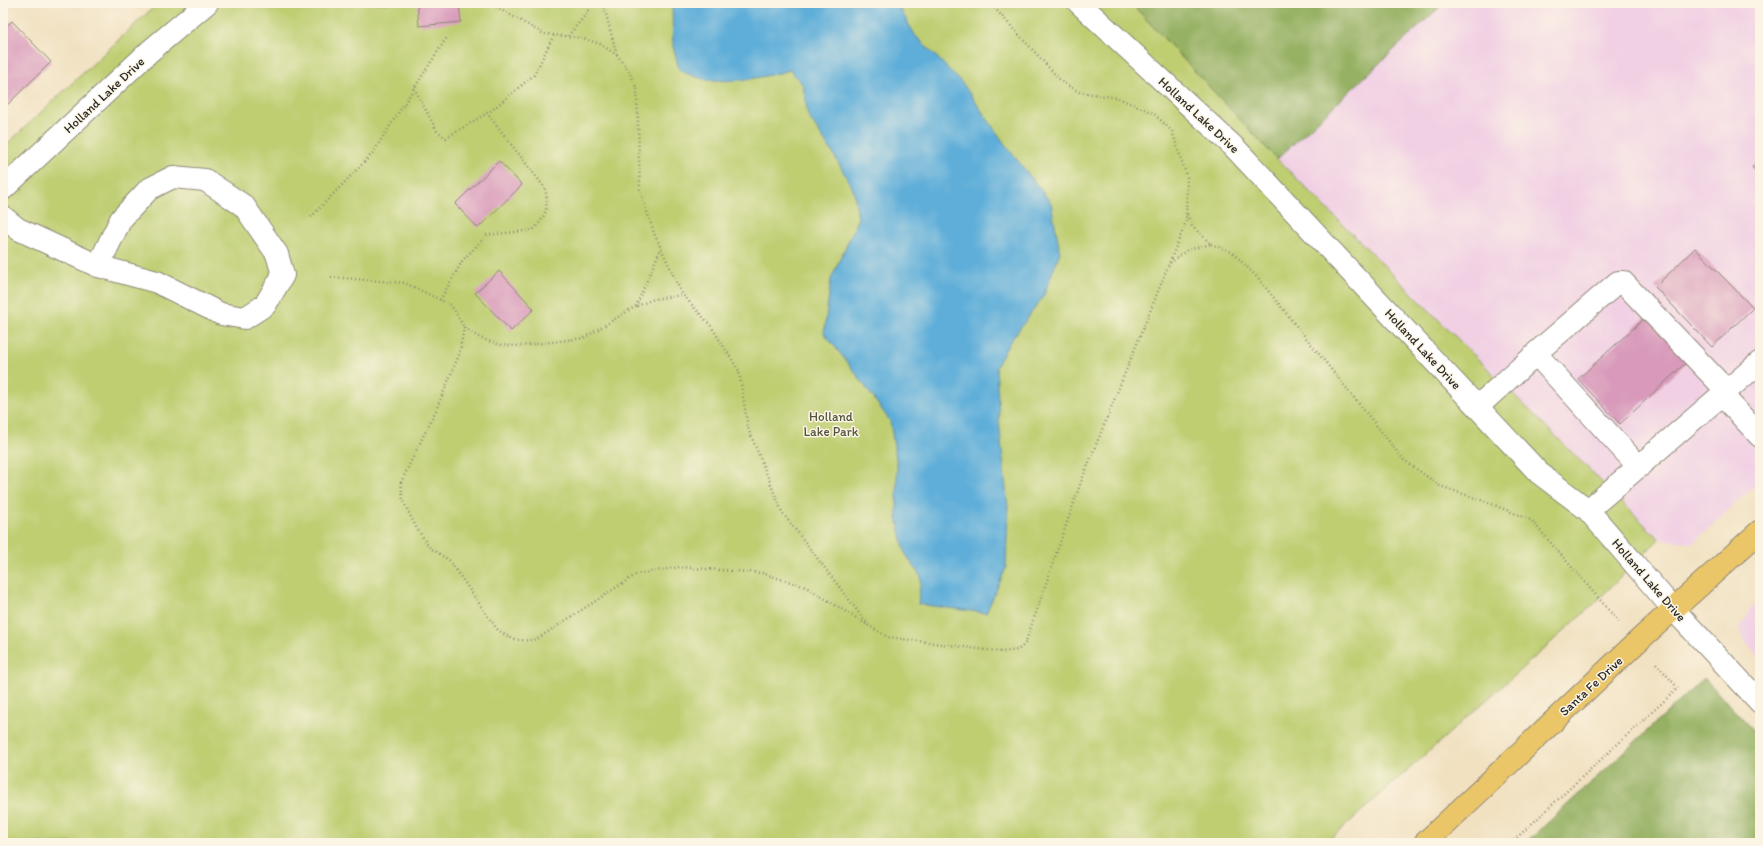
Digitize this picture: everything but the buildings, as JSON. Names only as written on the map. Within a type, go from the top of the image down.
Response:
[{"type":"main road","name":"Santa Fe Drive","points":[[1425,843],[1637,642],[1760,531]]},
{"type":"street","name":"Holland Lake Drive","points":[[3,190],[150,52],[207,3]]},
{"type":"street","name":"Holland Lake Drive","points":[[1079,3],[1234,148],[1539,473],[1588,510],[1674,610],[1760,702]]},
{"type":"street","points":[[3,217],[18,230],[98,266],[157,282],[221,314],[245,318],[266,305],[283,275],[277,254],[244,206],[205,180],[173,177],[149,188],[121,219],[98,266]]},
{"type":"street","points":[[1477,407],[1537,352],[1618,282],[1623,282],[1724,393],[1760,436]]},
{"type":"street","points":[[1536,354],[1639,467]]},
{"type":"street","points":[[1588,510],[1760,362]]},
{"type":"path","points":[[489,3],[544,34],[582,38],[600,44],[617,55],[629,70],[637,89],[640,190],[654,233],[682,294],[712,326],[739,371],[748,428],[782,512],[869,626]]},
{"type":"path","points":[[568,36],[587,13],[591,3]]},
{"type":"path","points":[[603,3],[617,55]]},
{"type":"path","points":[[464,326],[459,355],[437,408],[401,482],[403,502],[416,527],[430,548],[449,560],[496,628],[504,636],[515,640],[526,641],[537,639],[636,574],[680,567],[762,573],[806,587],[888,637],[1002,652],[1018,650],[1025,644],[1081,482],[1186,222],[1187,176],[1172,131],[1154,113],[1118,98],[1079,92],[1062,82],[990,3]]},
{"type":"path","points":[[414,88],[437,131],[446,138],[487,113],[534,75],[554,35]]},
{"type":"path","points":[[311,217],[372,154],[447,37]]},
{"type":"path","points":[[440,300],[463,260],[487,235],[533,230],[541,221],[546,211],[548,199],[545,188],[487,113]]},
{"type":"path","points":[[1187,212],[1192,226],[1211,244],[1232,252],[1258,278],[1404,460],[1440,486],[1484,501],[1531,520],[1678,688],[1511,843]]},
{"type":"path","points":[[1170,263],[1187,250],[1211,244]]},
{"type":"path","points":[[636,306],[661,248]]},
{"type":"path","points":[[331,277],[405,283],[451,305],[464,326],[480,338],[500,345],[520,346],[584,338],[636,306],[654,299],[682,294]]},
{"type":"shaded area","points":[[1444,3],[1760,3],[1760,481],[1693,543],[1659,539],[1277,159]]},
{"type":"shaded area","points":[[1760,600],[1760,658],[1746,643],[1740,628],[1751,608]]},
{"type":"green space","name":"Holland Lake Park","points":[[158,3],[1131,3],[1277,159],[1659,539],[1594,604],[1326,843],[3,843],[3,148]]},
{"type":"green space","points":[[1131,3],[1444,3],[1277,159]]},
{"type":"green space","points":[[1704,678],[1760,738],[1760,843],[1526,843]]},
{"type":"water","points":[[672,3],[892,3],[900,9],[915,35],[963,84],[1004,143],[1051,203],[1060,252],[1043,297],[1009,343],[996,367],[1000,431],[1008,508],[1006,568],[986,613],[918,604],[921,577],[905,553],[897,517],[897,465],[890,421],[854,371],[824,333],[831,279],[858,220],[854,191],[834,155],[808,116],[803,85],[790,70],[748,79],[718,80],[704,79],[679,69],[673,46]]}]
